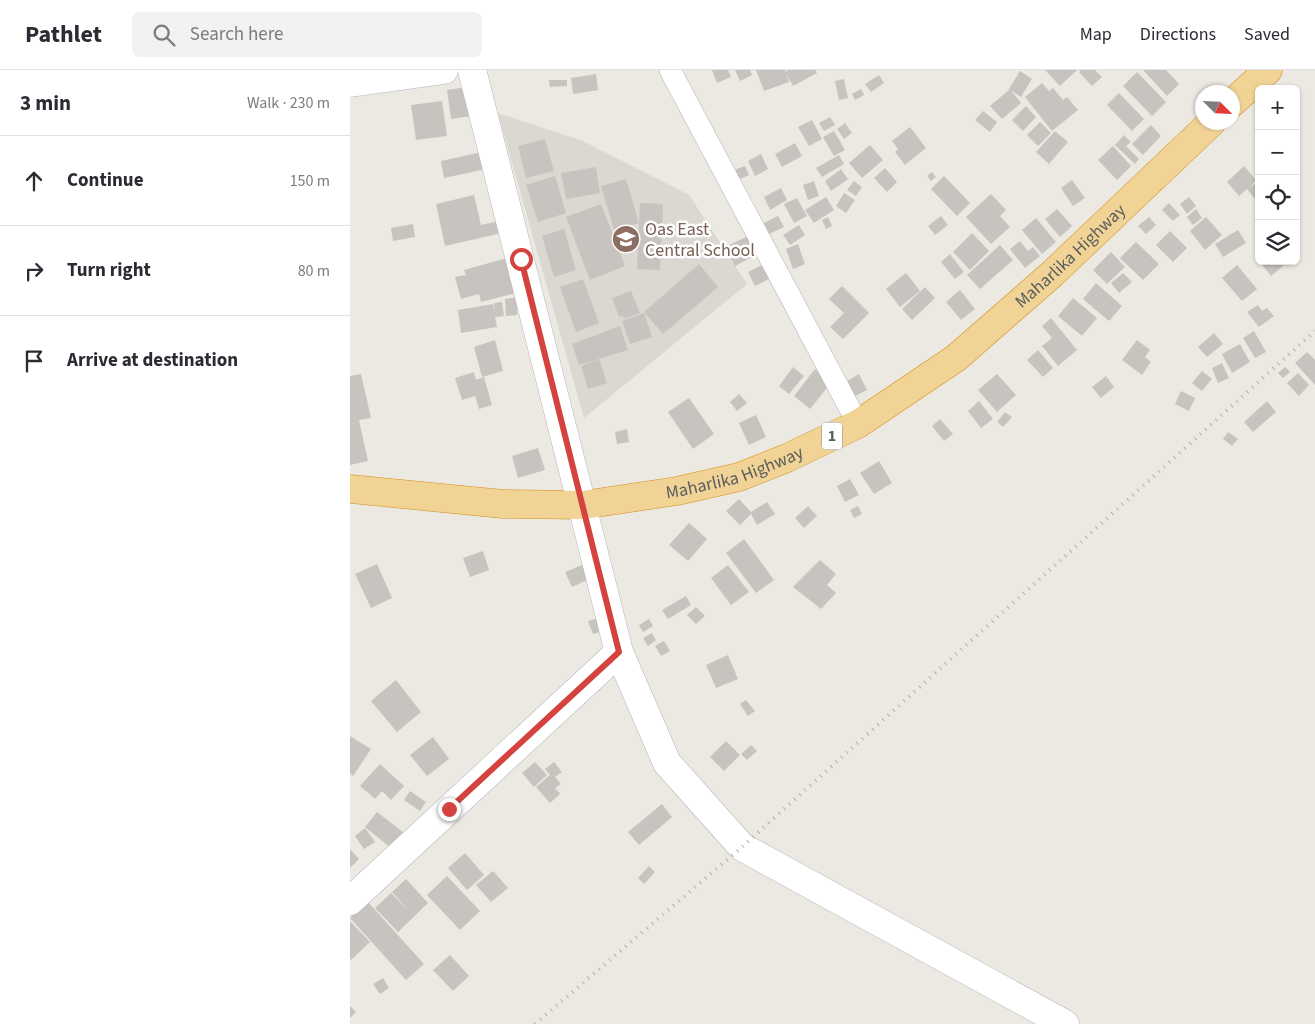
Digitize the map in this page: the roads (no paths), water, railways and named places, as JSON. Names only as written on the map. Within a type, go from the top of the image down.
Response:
[{"type":"highway","points":[[1240,95],[1268,70]]},
{"type":"highway","name":"Maharlika Highway","points":[[350,489],[503,504],[583,504],[677,491],[739,477],[787,458],[858,424],[956,358],[1052,274],[1204,130]]},
{"type":"street","points":[[350,83],[386,74],[444,70]]},
{"type":"street","points":[[472,70],[619,652],[667,763],[742,847],[1065,1024]]},
{"type":"street","points":[[670,70],[858,424]]},
{"type":"street","points":[[350,901],[619,652]]},
{"type":"railway","points":[[535,1024],[742,847],[1315,331]]},
{"type":"place","name":"Oas East Central School","points":[[626,239]]}]
